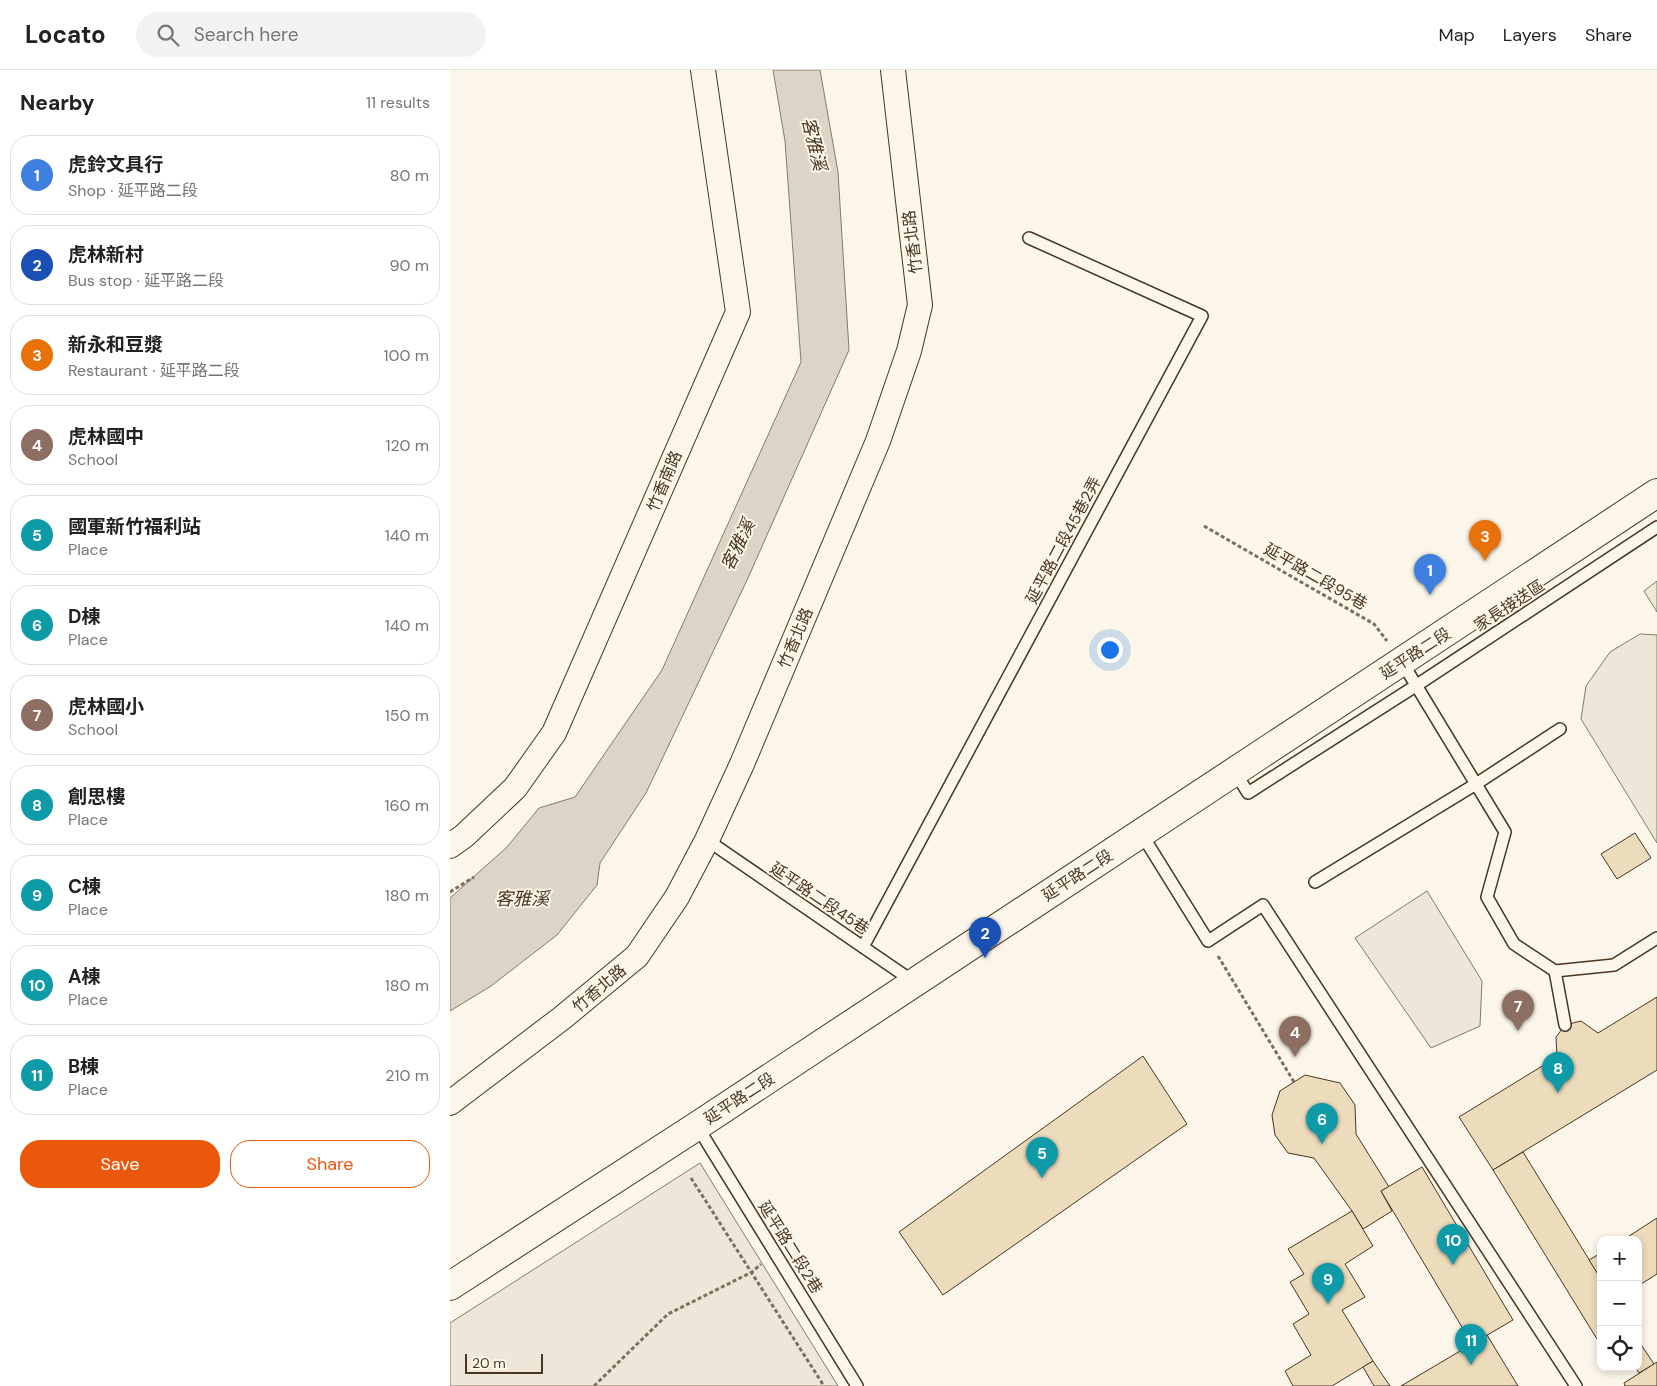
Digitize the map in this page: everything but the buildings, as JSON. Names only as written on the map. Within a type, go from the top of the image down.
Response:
[{"type":"street","name":"竹香南路","points":[[450,846],[464,836],[515,788],[554,733],[738,312],[703,70]]},
{"type":"street","name":"竹香北路","points":[[450,1103],[562,1018],[637,956],[677,897],[707,840],[742,764],[878,441],[909,351],[920,305],[893,70]]},
{"type":"street","name":"延平路二段","points":[[450,1286],[1141,834],[1657,493]]},
{"type":"lane","name":"延平路二段45巷2弄","points":[[863,947],[1202,316],[1029,238]]},
{"type":"lane","name":"家長接送區","points":[[1235,772],[1248,793],[1657,527]]},
{"type":"lane","points":[[1402,662],[1505,832],[1487,897],[1514,944],[1555,971],[1614,965],[1657,938]]},
{"type":"lane","points":[[1315,882],[1476,784],[1560,729]]},
{"type":"lane","points":[[1141,834],[1208,941],[1263,905],[1576,1386]]},
{"type":"lane","name":"延平路二段45巷","points":[[707,840],[914,982]]},
{"type":"lane","points":[[1555,971],[1565,1025]]},
{"type":"lane","name":"延平路二段2巷","points":[[696,1126],[857,1386]]},
{"type":"path","name":"延平路二段95巷","points":[[1204,526],[1374,624],[1402,662]]},
{"type":"path","points":[[450,892],[474,877]]},
{"type":"path","points":[[1208,941],[1294,1082]]},
{"type":"path","points":[[691,1178],[824,1386]]},
{"type":"path","points":[[594,1386],[668,1314],[752,1272],[774,1252]]},
{"type":"shaded area","points":[[1657,581],[1657,612],[1644,591]]},
{"type":"shaded area","points":[[1640,634],[1657,635],[1657,843],[1581,719],[1586,686],[1610,652]]},
{"type":"shaded area","points":[[1427,891],[1482,981],[1480,1026],[1431,1048],[1355,938]]},
{"type":"shaded area","points":[[700,1163],[838,1386],[450,1386],[450,1323]]},
{"type":"water","name":"客雅溪","points":[[773,70],[820,70],[838,172],[849,350],[748,578],[646,793],[600,863],[597,885],[557,935],[491,986],[450,1011],[450,898],[507,847],[539,808],[575,797],[662,670],[801,362],[785,141]]},
{"type":"place","name":"新永和豆漿","points":[[1485,561]]},
{"type":"place","name":"虎鈴文具行","points":[[1430,595]]},
{"type":"place","name":"虎林新村","points":[[985,958]]},
{"type":"place","name":"虎林國小","points":[[1518,1031]]},
{"type":"place","name":"虎林國中","points":[[1295,1057]]},
{"type":"place","name":"創思樓","points":[[1558,1093]]},
{"type":"place","name":"D棟","points":[[1322,1144]]},
{"type":"place","name":"國軍新竹福利站","points":[[1042,1178]]},
{"type":"place","name":"A棟","points":[[1453,1265]]},
{"type":"place","name":"C棟","points":[[1328,1304]]},
{"type":"place","name":"B棟","points":[[1471,1365]]}]
